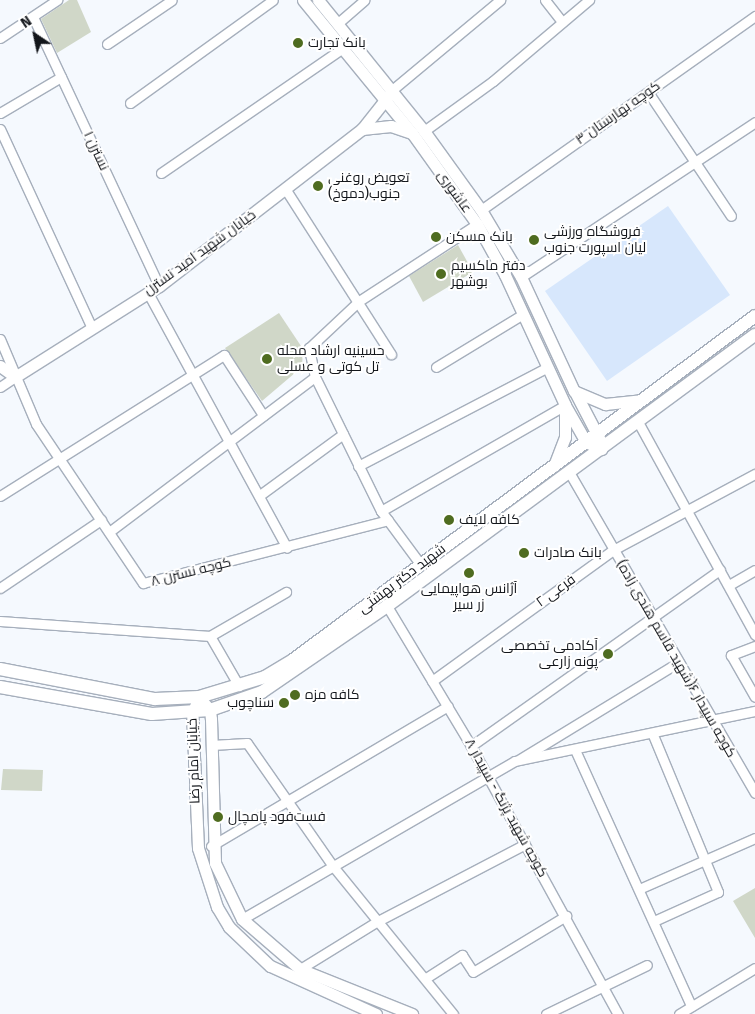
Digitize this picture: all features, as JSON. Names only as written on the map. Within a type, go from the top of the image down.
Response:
[{"type":"main road","name":"شهید دکتر بهشتی","points":[[0,670],[155,699],[199,697],[239,686],[293,660],[755,316]]},
{"type":"main road","name":"شهید دکتر بهشتی","points":[[0,687],[152,714],[210,710],[288,678],[755,335]]},
{"type":"street","points":[[0,38],[57,0]]},
{"type":"street","points":[[108,44],[172,0]]},
{"type":"street","points":[[130,103],[273,0]]},
{"type":"street","name":"عاشوری","points":[[303,0],[412,133],[477,224],[524,314],[555,388],[586,442]]},
{"type":"street","name":"عاشوری","points":[[318,0],[424,131],[481,210],[521,277],[571,386],[599,433]]},
{"type":"street","points":[[338,23],[364,0]]},
{"type":"street","points":[[392,90],[500,0]]},
{"type":"street","points":[[545,0],[562,22]]},
{"type":"street","points":[[424,131],[589,0]]},
{"type":"street","name":"کوچه بهارستان ۳","points":[[481,210],[755,16]]},
{"type":"street","name":"نسترن ۱","points":[[33,17],[159,286]]},
{"type":"street","points":[[161,173],[344,48]]},
{"type":"street","points":[[0,113],[61,78]]},
{"type":"street","name":"خیابان شهید امید نسترن","points":[[16,377],[159,286],[286,190],[362,129],[392,90]]},
{"type":"street","points":[[648,92],[694,158],[731,216]]},
{"type":"street","points":[[521,277],[694,158],[755,122]]},
{"type":"street","points":[[362,129],[390,126],[412,133]]},
{"type":"street","points":[[0,129],[92,328]]},
{"type":"street","points":[[286,190],[359,300],[391,354]]},
{"type":"street","points":[[421,565],[381,511],[315,376],[310,348],[359,300],[477,224]]},
{"type":"street","points":[[148,293],[231,439],[287,548]]},
{"type":"street","points":[[436,367],[524,314]]},
{"type":"street","name":"کوچه نسترن ۸","points":[[0,339],[36,424],[143,584],[287,548],[388,520]]},
{"type":"street","points":[[0,496],[58,456],[224,355],[263,415]]},
{"type":"street","points":[[0,366],[16,377],[0,387]]},
{"type":"street","points":[[358,466],[546,368]]},
{"type":"street","points":[[109,532],[315,376]]},
{"type":"street","points":[[555,388],[571,386],[605,404],[645,398]]},
{"type":"street","points":[[381,511],[565,405],[565,437],[554,466]]},
{"type":"street","points":[[638,422],[755,635]]},
{"type":"street","points":[[599,433],[601,449]]},
{"type":"street","points":[[260,495],[343,434]]},
{"type":"street","points":[[586,442],[601,449]]},
{"type":"street","name":"کوچه سپیدار ۶(شهید قاسم هندی زاده)","points":[[570,472],[613,550],[755,793]]},
{"type":"street","name":"فرعی ۲","points":[[432,681],[613,550],[755,474]]},
{"type":"street","points":[[0,588],[101,520]]},
{"type":"street","points":[[471,746],[720,570]]},
{"type":"street","points":[[729,585],[755,570]]},
{"type":"street","points":[[0,622],[210,636],[286,592]]},
{"type":"street","name":"کوچه شهید پژنگ - سپیدار ۸","points":[[388,606],[487,774],[566,916],[602,988],[618,1014]]},
{"type":"street","points":[[210,636],[239,686]]},
{"type":"street","points":[[755,646],[731,655],[755,697]]},
{"type":"street","points":[[242,919],[487,774],[515,761],[680,662]]},
{"type":"street","name":"خیابان امام رضا","points":[[376,1014],[270,966],[229,927],[201,865],[196,812],[192,712],[199,697],[210,710],[211,846],[220,882],[242,919],[300,969],[412,1014]]},
{"type":"street","points":[[211,846],[290,802],[448,706]]},
{"type":"street","points":[[515,761],[576,752],[653,735],[711,719],[755,711]]},
{"type":"street","points":[[653,735],[718,892],[654,921]]},
{"type":"street","points":[[211,745],[247,743],[290,802],[332,865],[376,922],[426,978],[452,1014]]},
{"type":"street","points":[[576,752],[691,1006]]},
{"type":"street","points":[[196,812],[212,811]]},
{"type":"street","points":[[639,889],[755,838]]},
{"type":"street","points":[[300,969],[376,922],[525,844]]},
{"type":"street","points":[[426,978],[462,955],[473,972],[566,916]]},
{"type":"street","points":[[546,1014],[647,965]]},
{"type":"street","points":[[679,1014],[755,968]]},
{"type":"shaded area","points":[[668,206],[730,295],[607,381],[545,291]]},
{"type":"building","points":[[69,0],[77,0],[91,32],[57,53],[41,19]]},
{"type":"building","name":"دفتر ماکسیم بوشهر","points":[[458,245],[473,272],[423,302],[409,276]]},
{"type":"building","name":"حسینیه ارشاد محله تل کوتی و عسلی","points":[[279,313],[303,349],[302,367],[262,401],[225,348]]},
{"type":"building","points":[[3,769],[43,770],[42,791],[1,790]]},
{"type":"building","points":[[755,888],[755,938],[733,901]]},
{"type":"place","name":"بانک تجارت","points":[[298,43]]},
{"type":"place","name":"تعويض روغنی جنوب(دموخ)","points":[[318,186]]},
{"type":"place","name":"بانک مسکن","points":[[436,237]]},
{"type":"place","name":"فروشگاه ورزشی لیان اسپورت جنوب","points":[[534,240]]},
{"type":"place","name":"دفتر ماکسیم بوشهر","points":[[441,274]]},
{"type":"place","name":"حسینیه ارشاد محله تل کوتی و عسلی","points":[[267,359]]},
{"type":"place","name":"کافه لایف","points":[[449,520]]},
{"type":"place","name":"بانک صادرات","points":[[524,553]]},
{"type":"place","name":"آژانس هواپیمایی زر سیر","points":[[469,573]]},
{"type":"place","name":"آکادمی تخصصی پونه زارعی","points":[[608,654]]},
{"type":"place","name":"کافه مزه","points":[[295,695]]},
{"type":"place","name":"سناچوب","points":[[284,703]]},
{"type":"place","name":"فست‌فود پامچال","points":[[218,817]]}]
